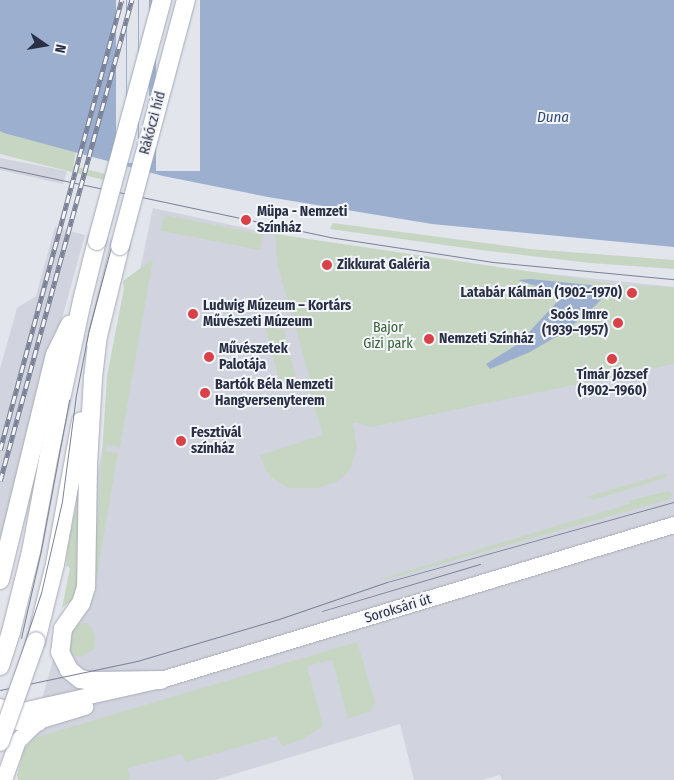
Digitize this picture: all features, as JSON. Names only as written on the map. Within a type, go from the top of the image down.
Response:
[{"type":"main road","name":"Rákóczi híd","points":[[82,301],[162,0]]},
{"type":"main road","name":"Rákóczi híd","points":[[98,334],[186,0]]},
{"type":"main road","points":[[0,580],[55,355],[82,301]]},
{"type":"main road","points":[[0,666],[11,632],[31,552],[49,455],[82,301]]},
{"type":"main road","points":[[0,742],[36,641],[48,597],[98,334]]},
{"type":"main road","points":[[98,334],[88,466],[86,587],[81,603],[63,629],[59,644],[60,652],[69,670],[80,679],[93,681],[161,680]]},
{"type":"main road","name":"Soroksári út","points":[[2,713],[121,690],[161,680],[674,525]]},
{"type":"main road","name":"Soroksári út","points":[[0,732],[86,707],[121,690]]},
{"type":"main road","points":[[2,713],[18,721],[38,722]]},
{"type":"main road","points":[[4,780],[18,741],[38,722]]},
{"type":"shaded area","points":[[0,158],[67,171],[63,184],[0,170]]},
{"type":"shaded area","points":[[153,208],[278,235],[493,268],[674,287],[674,780],[502,780],[500,775],[482,780],[414,780],[400,724],[215,780],[19,780],[71,597]]},
{"type":"shaded area","points":[[55,227],[85,235],[0,543],[0,369],[17,308],[36,296]]},
{"type":"green space","points":[[0,131],[76,152],[73,166],[113,176],[112,182],[0,154]]},
{"type":"green space","points":[[164,215],[263,234],[260,250],[161,231]]},
{"type":"green space","points":[[333,223],[530,249],[674,260],[674,269],[590,263],[480,250],[330,229]]},
{"type":"green space","name":"Bajor Gizi park","points":[[275,234],[621,285],[674,287],[674,364],[372,427],[353,422],[357,449],[350,469],[343,477],[337,482],[317,488],[288,488],[272,478],[266,470],[260,455],[323,435],[308,387],[313,389],[278,268]]},
{"type":"green space","points":[[153,259],[120,447],[106,445],[105,451],[118,453],[92,604],[89,605],[95,565],[107,376],[124,288],[123,281]]},
{"type":"green space","points":[[265,326],[284,330],[298,386],[280,383]]},
{"type":"green space","points":[[86,456],[77,584],[73,599],[62,608],[70,568],[66,566],[68,546]]},
{"type":"green space","points":[[668,473],[665,478],[593,500],[586,497]]},
{"type":"green space","points":[[668,491],[673,494],[670,499],[385,580],[384,578],[629,504],[628,501]]},
{"type":"green space","points":[[86,622],[92,628],[95,638],[94,649],[81,657],[72,655],[69,653],[65,637],[70,628]]},
{"type":"green space","points":[[357,642],[375,702],[371,711],[348,719],[332,660],[307,666],[323,726],[303,739],[282,746],[277,736],[186,762],[181,754],[128,768],[130,780],[18,780],[17,775],[24,748],[37,737]]},
{"type":"water","name":"Duna","points":[[0,0],[674,0],[674,247],[432,224],[268,197],[163,176],[4,133],[0,131]]},
{"type":"water","points":[[530,279],[611,287],[597,304],[566,331],[530,352],[490,369],[486,364],[518,344],[556,303],[571,291],[545,289],[518,280]]},
{"type":"pier","points":[[116,0],[126,0],[126,160],[116,160]]},
{"type":"pier","points":[[127,0],[138,0],[138,163],[127,163]]},
{"type":"pier","points":[[139,0],[149,0],[149,166],[139,166]]},
{"type":"pier","points":[[156,0],[200,0],[200,171],[156,171]]},
{"type":"tram line","points":[[0,716],[41,593],[62,501],[76,395],[89,329],[177,0]]},
{"type":"tram line","points":[[0,167],[329,237],[493,262],[674,279]]},
{"type":"tram line","points":[[21,638],[41,550],[69,400]]},
{"type":"tram line","points":[[0,690],[137,661],[279,619],[387,582],[674,502]]},
{"type":"tram line","points":[[322,611],[480,564]]},
{"type":"railway","points":[[0,450],[121,0]]},
{"type":"railway","points":[[0,481],[132,0]]},
{"type":"place","name":"Müpa - Nemzeti Színház","points":[[246,220]]},
{"type":"place","name":"Zikkurat Galéria","points":[[327,265]]},
{"type":"place","name":"Latabár Kálmán (1902–1970)","points":[[632,293]]},
{"type":"place","name":"Ludwig Múzeum – Kortárs Művészeti Múzeum","points":[[193,314]]},
{"type":"place","name":"Soós Imre (1939–1957)","points":[[618,323]]},
{"type":"place","name":"Nemzeti Színház","points":[[429,339]]},
{"type":"place","name":"Művészetek Palotája","points":[[209,357]]},
{"type":"place","name":"Tímár József (1902–1960)","points":[[612,359]]},
{"type":"place","name":"Bartók Béla Nemzeti Hangversenyterem","points":[[205,393]]},
{"type":"place","name":"Fesztivál színház","points":[[181,441]]}]
